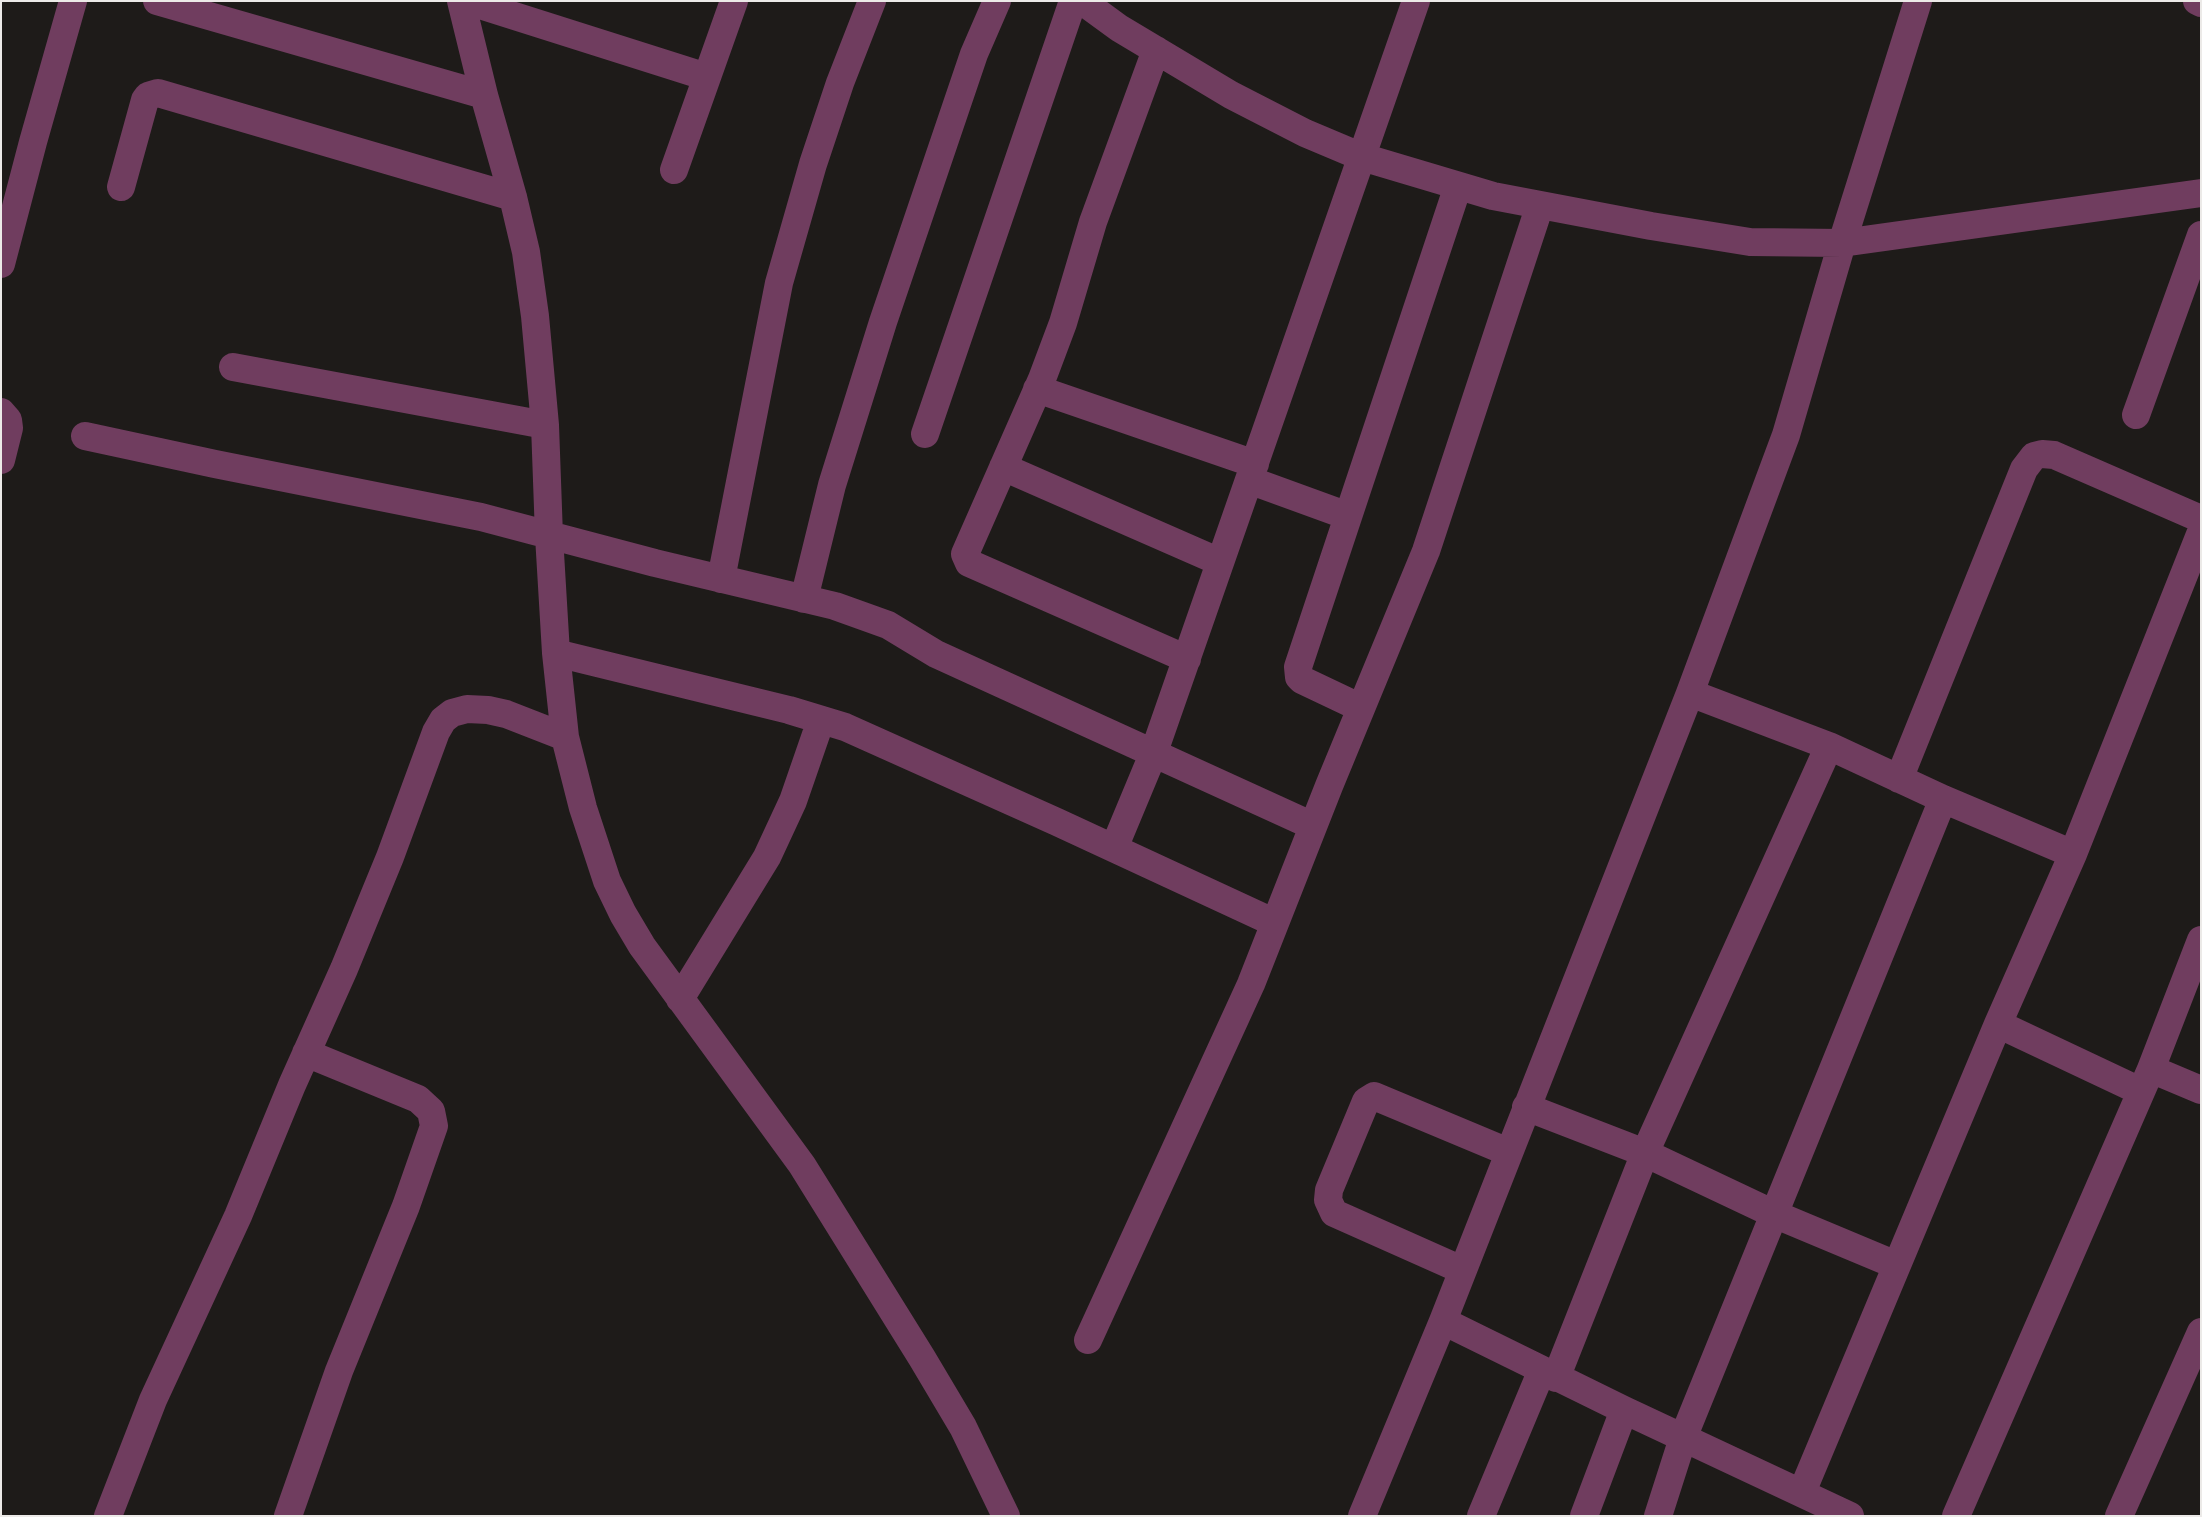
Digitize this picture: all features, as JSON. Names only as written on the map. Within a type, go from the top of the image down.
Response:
[{"type":"street","points":[[1,264],[72,1]]},
{"type":"street","points":[[158,1],[484,95]]},
{"type":"street","points":[[461,1],[484,95],[514,197],[526,252],[535,316],[545,425],[556,654],[565,737],[583,808],[607,881],[622,914],[642,946],[802,1165],[959,1420],[1006,1516]]},
{"type":"street","points":[[467,1],[707,77]]},
{"type":"street","points":[[674,170],[734,1]]},
{"type":"street","points":[[721,579],[779,283],[837,92],[872,1]]},
{"type":"street","points":[[804,599],[832,485],[883,322],[974,54],[997,1]]},
{"type":"street","points":[[925,434],[1072,1]]},
{"type":"street","points":[[1082,1],[1119,28],[1231,95],[1305,132],[1362,157],[1493,196],[1651,226],[1750,242],[1842,243],[2201,193]]},
{"type":"street","points":[[1114,848],[1154,752],[1416,1]]},
{"type":"street","points":[[1362,1516],[1443,1321],[1690,692],[1786,435],[1842,243],[1918,1]]},
{"type":"street","points":[[2197,1],[2201,3]]},
{"type":"street","points":[[1156,50],[1093,222],[1063,322],[1037,389],[965,551],[966,561],[1187,659]]},
{"type":"street","points":[[121,187],[144,100],[152,94],[158,93],[514,197]]},
{"type":"street","points":[[1361,708],[1302,680],[1298,672],[1458,186]]},
{"type":"street","points":[[1088,1340],[1251,984],[1313,826],[1426,550],[1540,205]]},
{"type":"street","points":[[2136,415],[2201,235]]},
{"type":"street","points":[[233,367],[545,425]]},
{"type":"street","points":[[1037,389],[1252,472],[1348,516]]},
{"type":"street","points":[[1,412],[8,420],[9,428],[1,460]]},
{"type":"street","points":[[85,436],[232,468],[481,517],[549,536],[834,606],[888,625],[936,654],[1313,826]]},
{"type":"street","points":[[1899,779],[2024,468],[2034,456],[2054,455],[2201,519]]},
{"type":"street","points":[[1003,467],[1220,562]]},
{"type":"street","points":[[1802,1492],[1998,1024],[2073,854],[2201,532]]},
{"type":"street","points":[[556,654],[789,710],[861,734],[1275,923]]},
{"type":"street","points":[[1690,692],[1828,746],[1943,799],[2073,854]]},
{"type":"street","points":[[108,1516],[153,1400],[238,1216],[306,1053],[347,961],[390,857],[436,732],[443,720],[452,712],[467,709],[488,710],[506,714],[565,737]]},
{"type":"street","points":[[680,999],[767,857],[793,802],[821,720]]},
{"type":"street","points":[[1481,1516],[1549,1374],[1645,1153],[1828,746]]},
{"type":"street","points":[[1658,1516],[1683,1438],[1943,799]]},
{"type":"street","points":[[1956,1516],[2145,1080],[2201,940]]},
{"type":"street","points":[[1998,1024],[2145,1080],[2201,1090]]},
{"type":"street","points":[[288,1516],[339,1371],[406,1206],[434,1126],[431,1111],[418,1099],[306,1053]]},
{"type":"street","points":[[1462,1270],[1334,1213],[1328,1200],[1329,1190],[1366,1101],[1374,1096],[1508,1152]]},
{"type":"street","points":[[1526,1107],[1645,1153],[1774,1214],[1896,1265]]},
{"type":"street","points":[[1443,1321],[1624,1410],[1850,1516]]},
{"type":"street","points":[[2119,1516],[2201,1332]]},
{"type":"street","points":[[1584,1516],[1624,1410]]}]
